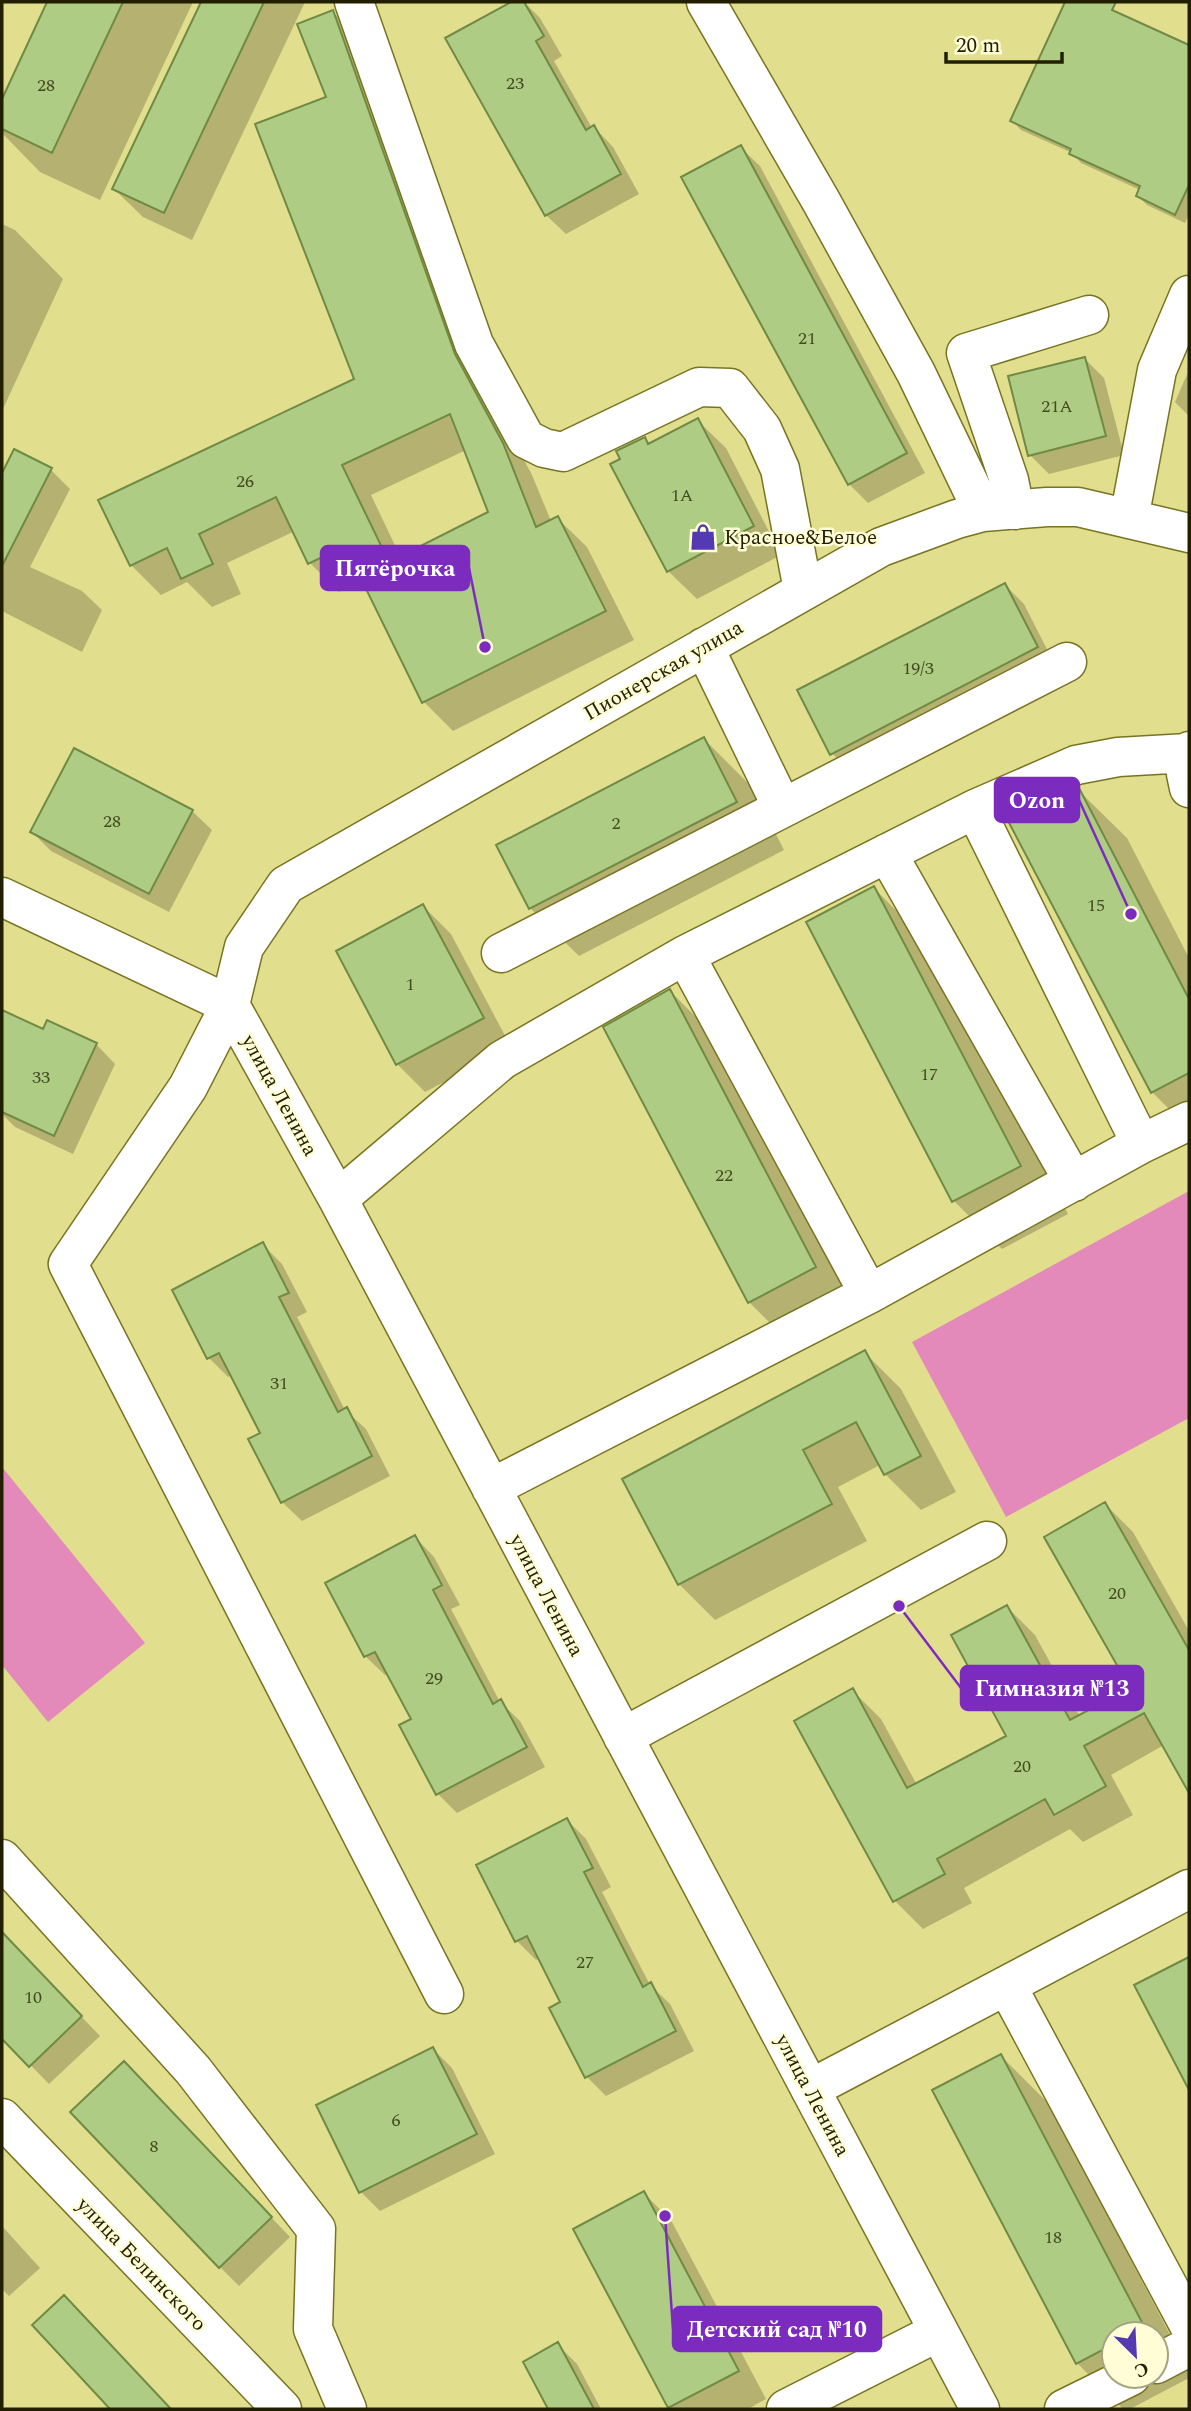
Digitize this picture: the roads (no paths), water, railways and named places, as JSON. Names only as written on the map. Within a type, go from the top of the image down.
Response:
[{"type":"street","points":[[354,2],[474,344],[526,439],[544,448],[563,452],[699,387],[730,388],[762,429],[780,469],[803,590]]},
{"type":"street","points":[[706,2],[916,373],[999,511]]},
{"type":"street","points":[[1129,519],[1157,370],[1189,295]]},
{"type":"street","points":[[999,511],[1009,480],[966,353],[1089,315]]},
{"type":"street","name":"Пионерская улица","points":[[444,1994],[68,1264],[188,1087],[230,1005],[244,947],[286,885],[881,547],[957,519],[999,511],[1046,507],[1077,507],[1189,533]]},
{"type":"street","points":[[705,647],[782,807]]},
{"type":"street","points":[[501,953],[1067,662]]},
{"type":"street","points":[[338,1199],[502,1060],[685,955],[975,809],[1076,765],[1118,757],[1189,752],[1186,774],[1189,788]]},
{"type":"street","points":[[975,809],[1141,1144]]},
{"type":"street","points":[[887,853],[1073,1182]]},
{"type":"street","points":[[2,897],[230,1005]]},
{"type":"street","points":[[685,955],[869,1294]]},
{"type":"street","name":"улица Ленина","points":[[230,1005],[338,1199],[980,2409]]},
{"type":"street","points":[[491,1488],[869,1294],[1141,1144],[1189,1121]]},
{"type":"street","points":[[623,1737],[987,1541]]},
{"type":"street","points":[[2,1860],[193,2070],[316,2229],[313,2329],[347,2409]]},
{"type":"street","points":[[810,2089],[1189,1889]]},
{"type":"street","points":[[1007,1986],[1189,2325]]},
{"type":"street","name":"улица Белинского","points":[[2,2118],[282,2409]]},
{"type":"street","points":[[786,2409],[939,2332]]},
{"type":"street","points":[[1170,2357],[1189,2347]]},
{"type":"street","points":[[1064,2409],[1103,2390]]},
{"type":"place","name":"Красное&Белое","points":[[703,537]]},
{"type":"place","name":"Пятёрочка","points":[[485,647]]},
{"type":"place","name":"Ozon","points":[[1131,914]]},
{"type":"place","name":"Гимназия №13","points":[[899,1606]]},
{"type":"place","name":"Детский сад №10","points":[[665,2216]]}]
